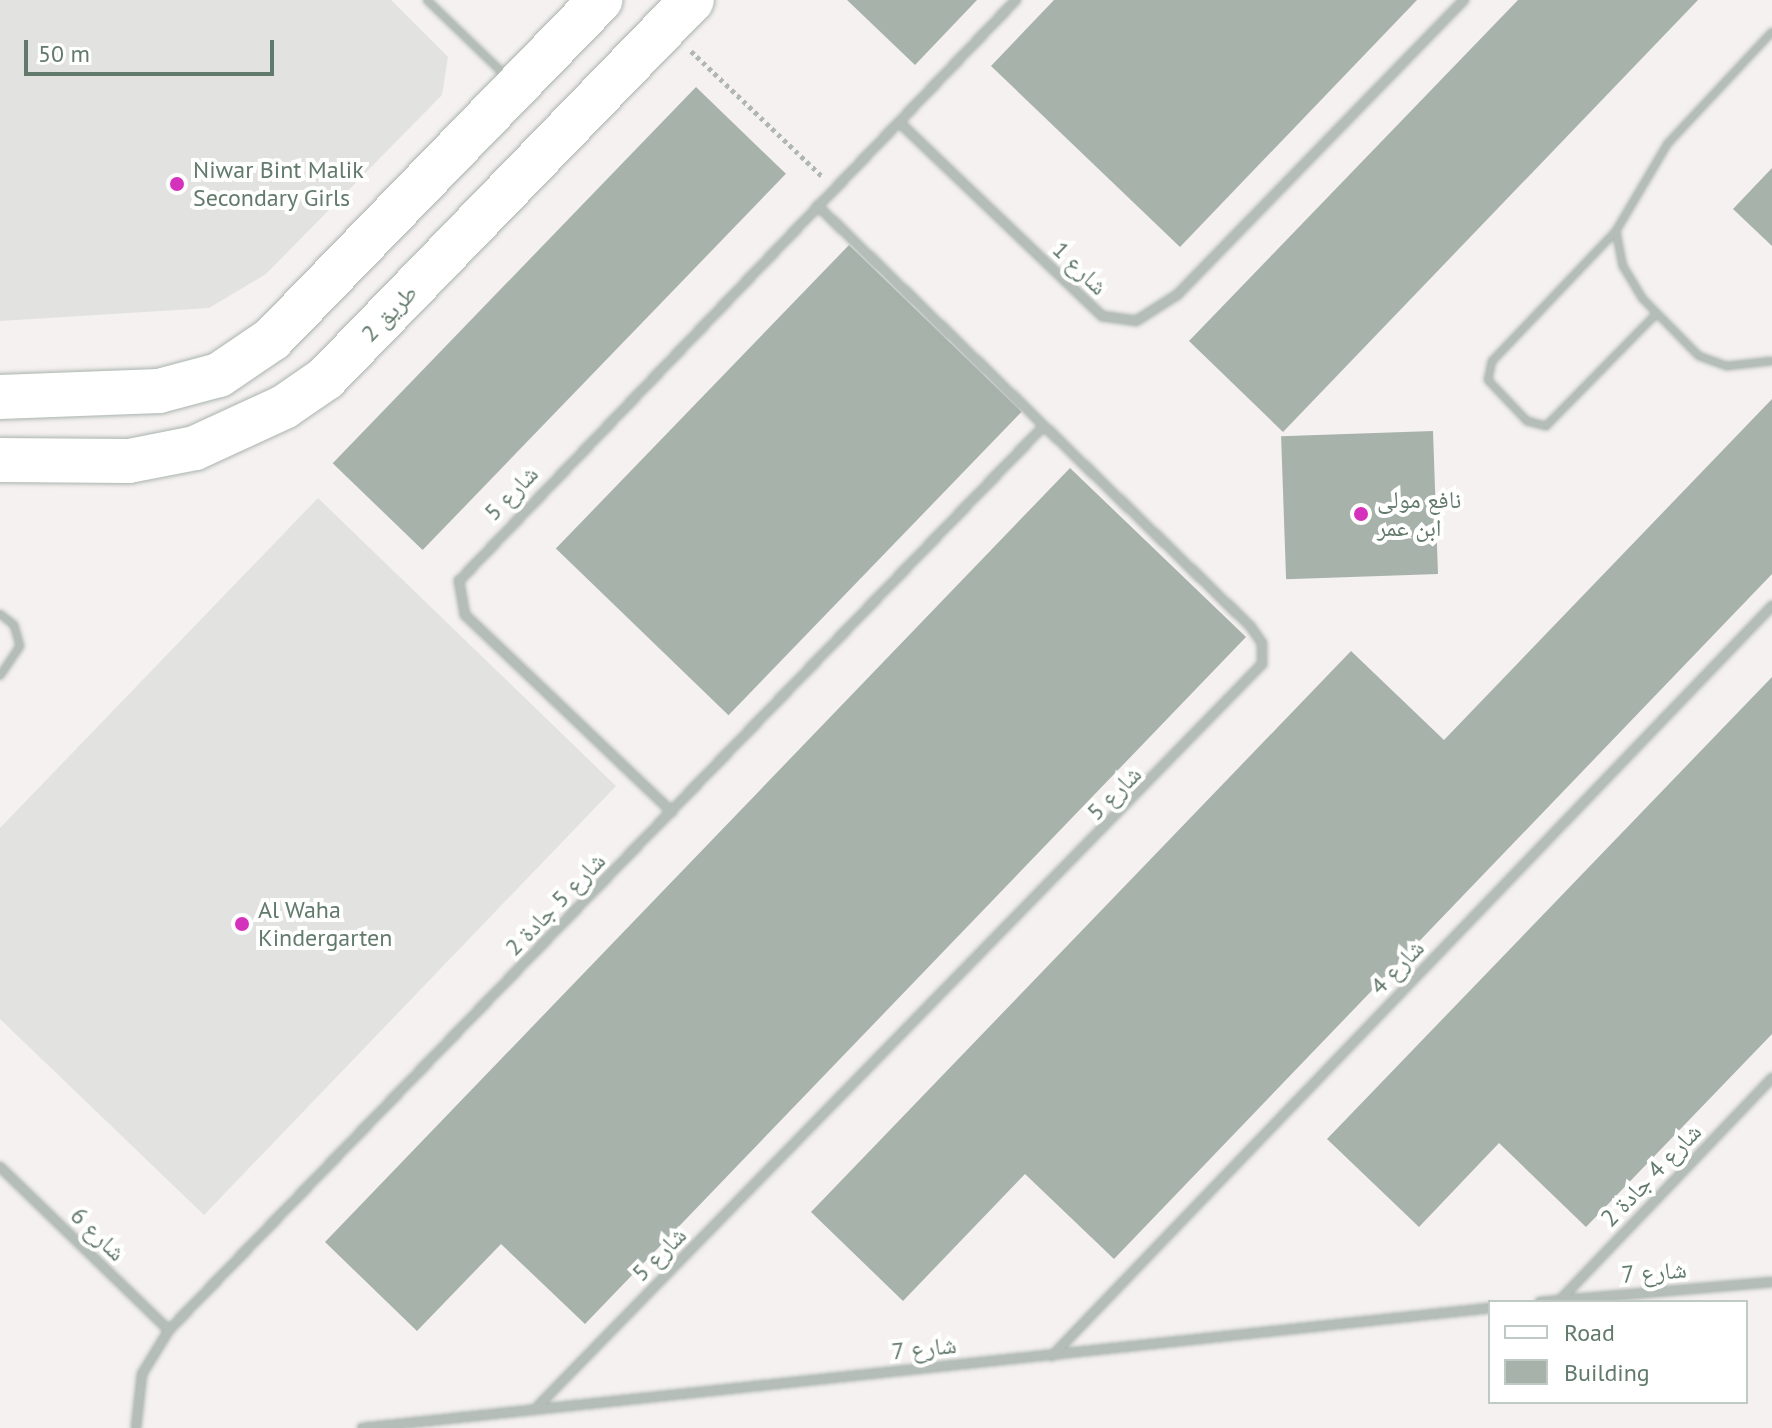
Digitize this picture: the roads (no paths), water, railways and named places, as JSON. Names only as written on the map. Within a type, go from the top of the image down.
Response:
[{"type":"street","points":[[0,397],[159,391],[219,375],[272,339],[601,0]]},
{"type":"street","points":[[899,122],[1016,0]]},
{"type":"street","name":"شارع 1","points":[[899,122],[1102,316],[1136,321],[1177,295],[1464,0]]},
{"type":"street","name":"طريق 2","points":[[0,460],[129,461],[195,448],[255,425],[326,378],[679,14]]},
{"type":"street","name":"شارع 5","points":[[672,812],[465,615],[459,581],[899,122]]},
{"type":"street","name":"شارع 5","points":[[538,1406],[1262,664],[1262,643],[1250,626],[1042,428],[818,206]]},
{"type":"street","points":[[326,378],[325,359],[384,278],[383,262],[365,242]]},
{"type":"street","name":"شارع 5 جادة 2","points":[[136,1428],[142,1374],[169,1330],[1042,428]]},
{"type":"street","name":"شارع 4","points":[[1051,1356],[1772,606]]},
{"type":"street","name":"شارع 4 جادة 2","points":[[1560,1300],[1772,1078]]},
{"type":"street","name":"شارع 6","points":[[0,1167],[169,1330]]},
{"type":"street","name":"شارع 7","points":[[1560,1300],[1772,1282]]},
{"type":"street","name":"شارع 7","points":[[362,1428],[538,1406],[1051,1356],[1488,1308]]},
{"type":"lane","points":[[427,0],[518,88]]},
{"type":"lane","points":[[1655,315],[1546,426],[1527,421],[1488,380],[1492,361],[1616,231],[1668,143],[1772,32]]},
{"type":"lane","points":[[1616,231],[1623,266],[1655,315],[1699,356],[1727,366],[1772,361]]},
{"type":"lane","points":[[0,614],[14,625],[20,646],[0,676]]},
{"type":"place","name":"Niwar Bint Malik Secondary Girls","points":[[177,184]]},
{"type":"place","name":"نافع مولى ابن عمر","points":[[1361,514]]},
{"type":"place","name":"Al Waha Kindergarten","points":[[242,924]]}]
